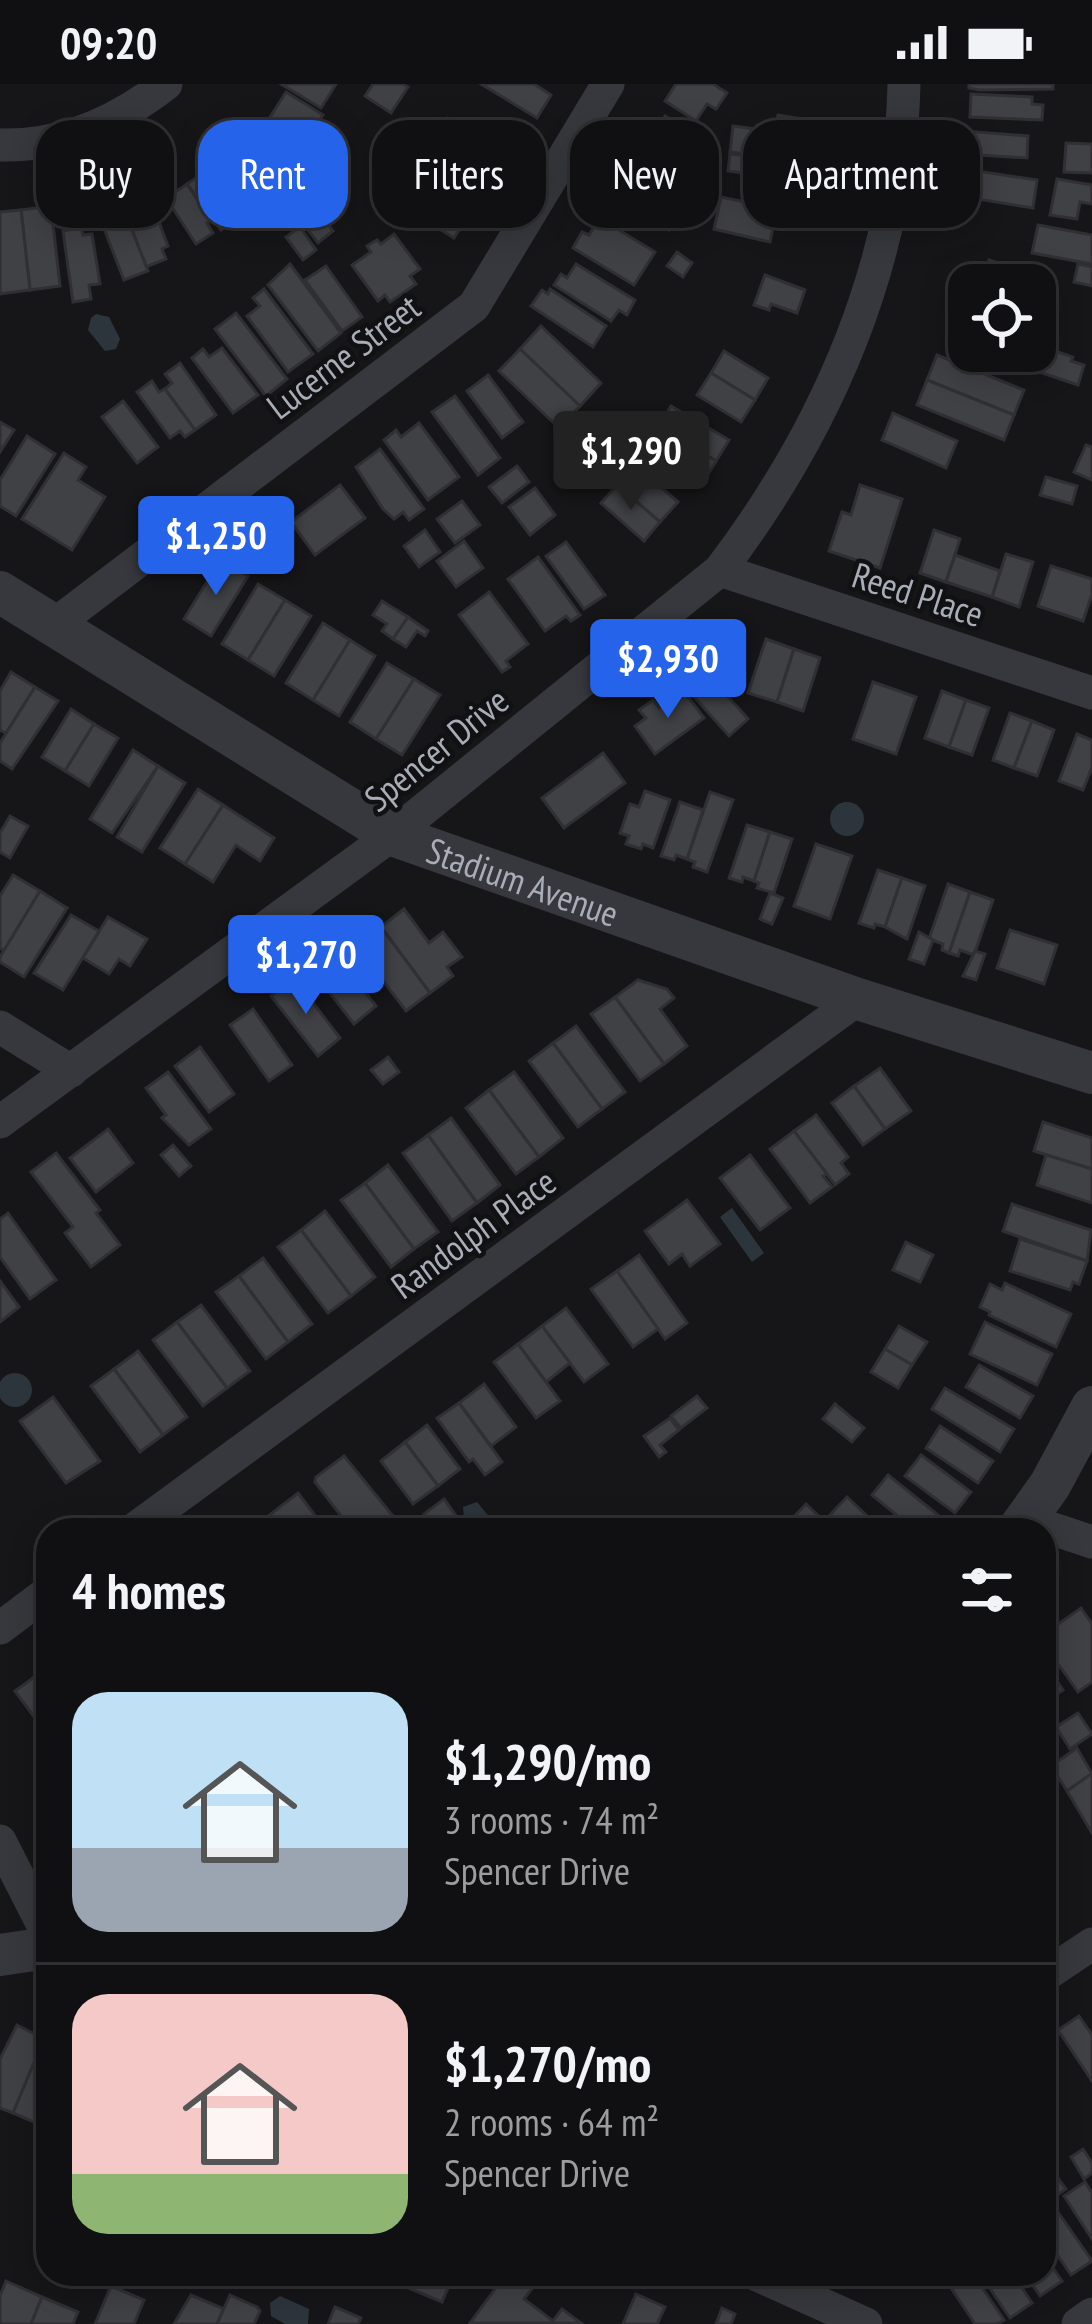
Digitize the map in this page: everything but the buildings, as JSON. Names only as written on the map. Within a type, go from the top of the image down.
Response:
[{"type":"street","points":[[0,146],[61,142],[103,123],[166,84]]},
{"type":"street","name":"Lucerne Street","points":[[54,625],[474,306],[608,84]]},
{"type":"street","name":"Spencer Drive","points":[[0,1122],[392,835],[720,570],[798,456],[832,390],[862,315],[896,174],[904,84]]},
{"type":"street","name":"Reed Place","points":[[720,570],[1092,693]]},
{"type":"street","name":"Stadium Avenue","points":[[0,592],[392,835],[859,999],[1092,1073]]},
{"type":"street","name":"Randolph Place","points":[[149,1518],[859,999]]},
{"type":"street","points":[[0,1027],[71,1071]]},
{"type":"street","points":[[1026,1518],[1092,1407]]},
{"type":"street","points":[[1056,1533],[1092,1542]]},
{"type":"street","points":[[0,1628],[36,1601]]},
{"type":"street","points":[[0,1841],[36,1912]]},
{"type":"street","points":[[1056,1968],[1092,1944]]},
{"type":"street","points":[[0,1955],[36,1950]]},
{"type":"street","points":[[782,2286],[866,2324]]},
{"type":"street","points":[[1078,2324],[1092,2314]]},
{"type":"shaded area","points":[[96,314],[109,317],[120,339],[116,349],[105,351],[88,330]]},
{"type":"shaded area","points":[[847,802],[859,807],[864,819],[859,831],[847,836],[835,831],[830,819],[835,807]]},
{"type":"shaded area","points":[[732,1208],[764,1253],[752,1262],[720,1217]]},
{"type":"shaded area","points":[[8,1374],[22,1374],[31,1383],[31,1397],[22,1406],[8,1406],[-1,1397],[-1,1383]]},
{"type":"shaded area","points":[[477,1502],[490,1518],[464,1518],[463,1507]]},
{"type":"shaded area","points":[[280,2296],[309,2309],[308,2324],[285,2324],[271,2316],[270,2303]]}]
